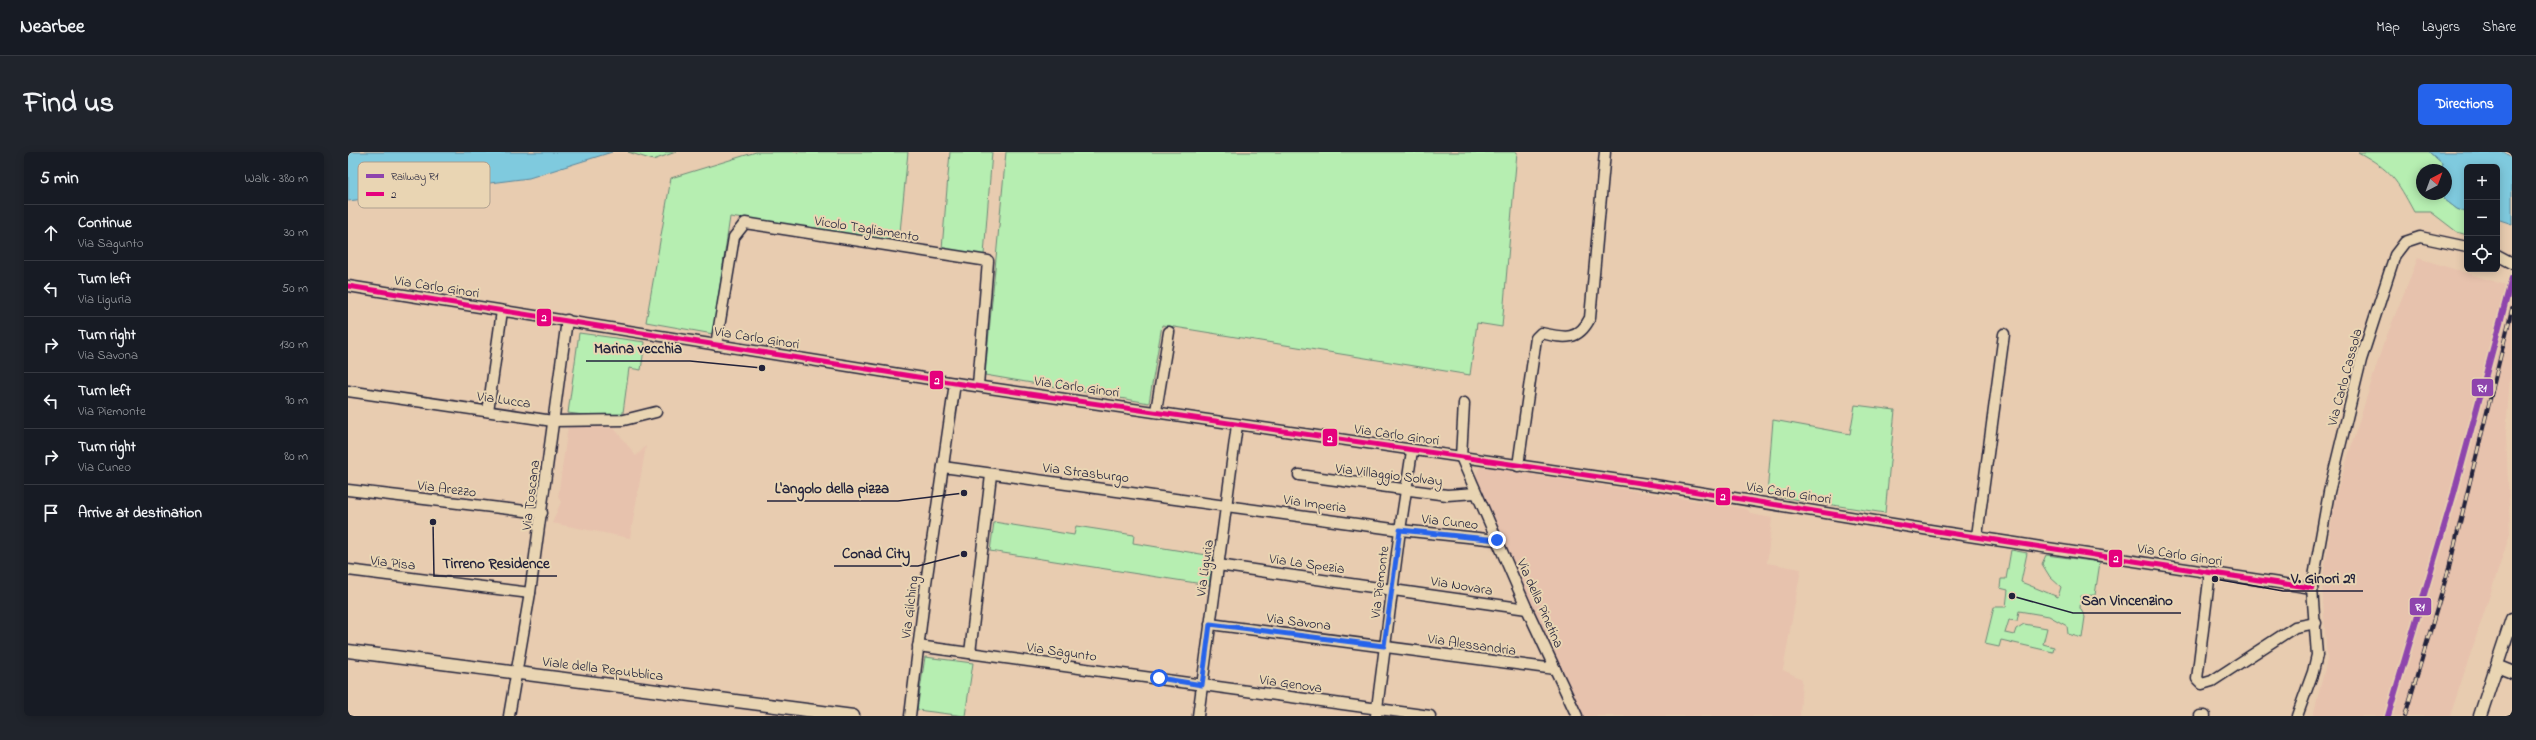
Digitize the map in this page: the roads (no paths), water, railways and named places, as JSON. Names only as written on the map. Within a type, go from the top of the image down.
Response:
[{"type":"street","points":[[1518,466],[1536,338],[1541,333],[1566,339],[1584,331],[1590,318],[1605,152]]},
{"type":"street","name":"Vicolo Tagliamento","points":[[716,345],[734,237],[745,223],[988,261],[978,385]]},
{"type":"street","name":"Via Carlo Cassola","points":[[2312,588],[2328,492],[2354,391],[2396,255],[2405,242],[2420,237],[2464,246]]},
{"type":"street","points":[[2500,257],[2512,263]]},
{"type":"street","name":"Via Carlo Ginori","points":[[348,286],[955,383],[978,385],[1412,451],[1462,457],[2312,588]]},
{"type":"street","points":[[488,411],[502,311]]},
{"type":"street","name":"Via Toscana","points":[[510,716],[542,513],[567,320]]},
{"type":"street","points":[[1156,411],[1169,332]]},
{"type":"street","points":[[1978,536],[2004,334]]},
{"type":"street","name":"Via Gilching","points":[[910,716],[918,646],[955,383]]},
{"type":"street","name":"Via Lucca","points":[[348,391],[553,421],[624,420],[656,412]]},
{"type":"street","points":[[1462,457],[1464,403]]},
{"type":"street","name":"Via Liguria","points":[[1198,716],[1237,424]]},
{"type":"street","name":"Via Piemonte","points":[[1376,713],[1405,491],[1412,451]]},
{"type":"street","name":"Via della Pinetina","points":[[1462,457],[1476,493],[1527,609],[1577,716]]},
{"type":"street","name":"Via Strasburgo","points":[[943,467],[991,475],[1226,504]]},
{"type":"street","points":[[970,654],[991,475]]},
{"type":"street","name":"Via Villaggio Solvay","points":[[1299,476],[1446,496],[1476,493]]},
{"type":"street","name":"Via Arezzo","points":[[348,490],[542,513]]},
{"type":"street","name":"Via Imperia","points":[[1226,504],[1400,530]]},
{"type":"street","name":"Via Cuneo","points":[[1400,530],[1497,540]]},
{"type":"street","name":"Via La Spezia","points":[[1218,565],[1392,588]]},
{"type":"street","name":"Via Pisa","points":[[348,570],[530,593]]},
{"type":"street","points":[[2210,572],[2197,679],[2202,684],[2212,681],[2295,627],[2316,623]]},
{"type":"street","name":"Via Novara","points":[[1392,588],[1527,609]]},
{"type":"street","points":[[2297,716],[2313,672],[2317,655],[2316,623],[2312,588]]},
{"type":"street","points":[[2480,716],[2512,620]]},
{"type":"street","name":"Via Savona","points":[[1210,624],[1384,646]]},
{"type":"street","name":"Via Sagunto","points":[[918,646],[1202,685]]},
{"type":"street","name":"Via Alessandria","points":[[1384,646],[1555,670]]},
{"type":"street","name":"Viale della Repubblica","points":[[348,651],[854,716]]},
{"type":"street","points":[[2497,666],[2512,672]]},
{"type":"street","name":"Via Genova","points":[[1202,685],[1376,713],[1430,716]]},
{"type":"street","points":[[2200,716],[2205,716]]},
{"type":"water","points":[[348,152],[612,152],[529,178],[490,183],[490,162],[358,162],[358,200],[348,201]]},
{"type":"water","points":[[2429,152],[2504,152],[2512,158],[2512,224],[2500,220],[2500,164],[2464,164],[2464,212],[2457,209],[2445,200],[2452,200],[2452,164],[2442,163]]},
{"type":"railway","points":[[2405,716],[2449,568],[2512,309]]},
{"type":"rail line","name":"R1","points":[[2388,716],[2454,493],[2512,278]]},
{"type":"place","name":"Marina vecchia","points":[[762,368]]},
{"type":"place","name":"L'angolo della pizza","points":[[964,493]]},
{"type":"place","name":"Tirreno Residence","points":[[433,522]]},
{"type":"place","name":"Conad City","points":[[964,554]]},
{"type":"place","name":"V. Ginori 29","points":[[2215,579]]},
{"type":"place","name":"San Vincenzino","points":[[2012,596]]}]
